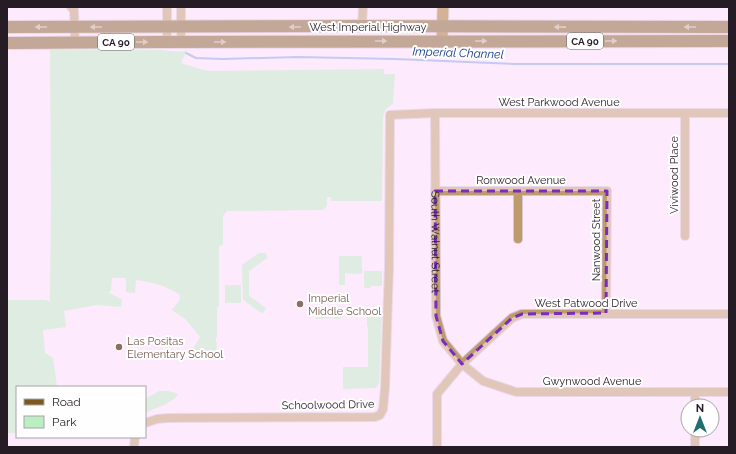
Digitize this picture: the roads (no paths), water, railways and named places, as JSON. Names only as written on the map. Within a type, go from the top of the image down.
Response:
[{"type":"main road","name":"West Imperial Highway","points":[[7,28],[362,26],[729,27]]},
{"type":"main road","name":"West Imperial Highway","points":[[7,43],[729,41]]},
{"type":"street","points":[[71,7],[74,10],[74,42]]},
{"type":"street","points":[[167,7],[167,42]]},
{"type":"street","points":[[181,7],[181,42]]},
{"type":"street","points":[[362,26],[363,7]]},
{"type":"street","points":[[442,41],[443,7]]},
{"type":"street","name":"West Parkwood Avenue","points":[[390,115],[435,113],[729,113]]},
{"type":"street","name":"South Walnut Street","points":[[435,113],[436,316],[443,341],[462,364]]},
{"type":"street","name":"Viviwood Place","points":[[685,113],[685,236]]},
{"type":"street","name":"Schoolwood Drive","points":[[146,424],[157,419],[168,418],[376,417],[381,413],[384,398],[387,343],[390,115]]},
{"type":"street","name":"Ronwood Avenue","points":[[435,191],[607,191]]},
{"type":"street","points":[[518,191],[518,239]]},
{"type":"street","name":"Nanwood Street","points":[[606,313],[607,191]]},
{"type":"street","name":"West Patwood Drive","points":[[437,447],[437,394],[462,364],[512,318],[522,314],[729,314]]},
{"type":"street","name":"Gwynwood Avenue","points":[[462,364],[483,380],[516,392],[729,392]]},
{"type":"street","points":[[695,392],[695,398]]},
{"type":"waterway","name":"Imperial Channel","points":[[186,53],[196,58],[223,59],[298,57],[515,64],[729,64]]},
{"type":"place","name":"Imperial Middle School","points":[[300,304]]},
{"type":"place","name":"Las Positas Elementary School","points":[[119,347]]}]
